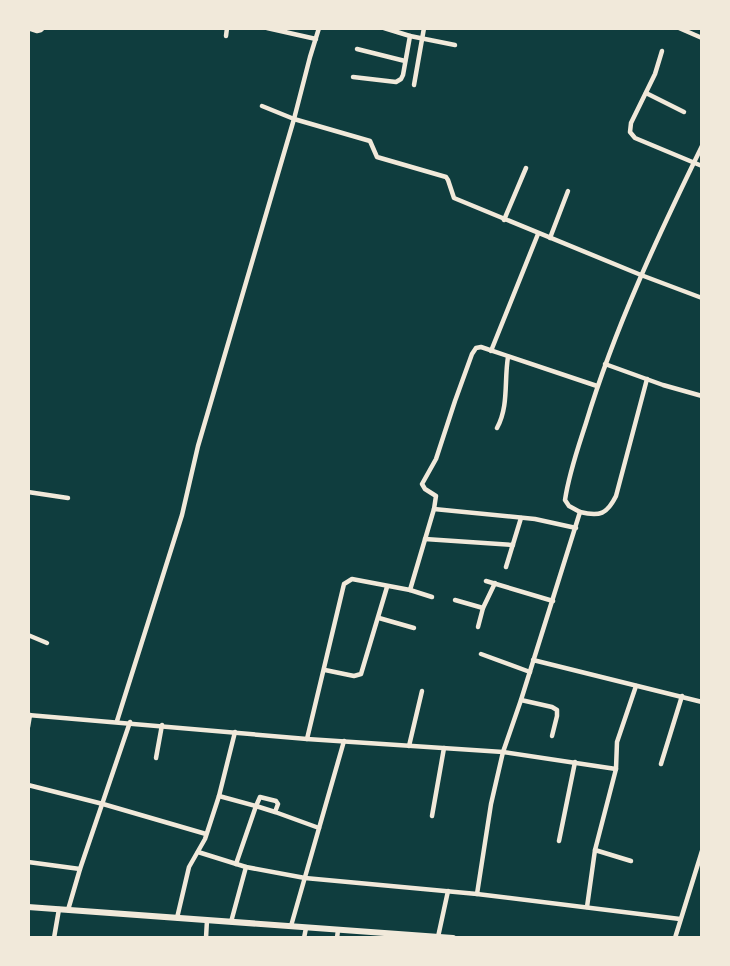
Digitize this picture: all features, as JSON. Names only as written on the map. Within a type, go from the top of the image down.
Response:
[{"type":"main road","points":[[28,907],[291,926],[337,934],[453,938]]},
{"type":"street","points":[[28,28],[37,31],[43,28]]},
{"type":"street","points":[[226,36],[228,28]]},
{"type":"street","points":[[267,28],[316,39]]},
{"type":"street","points":[[117,722],[182,515],[198,446],[320,28]]},
{"type":"street","points":[[384,28],[455,45]]},
{"type":"street","points":[[414,85],[424,28]]},
{"type":"street","points":[[679,28],[702,38]]},
{"type":"street","points":[[353,77],[396,82],[401,79],[410,36]]},
{"type":"street","points":[[357,49],[405,61]]},
{"type":"street","points":[[662,51],[655,74],[631,123],[631,135],[702,166]]},
{"type":"street","points":[[646,93],[684,112]]},
{"type":"street","points":[[262,106],[294,119],[370,141],[377,158],[446,177],[454,198],[642,275],[701,296]]},
{"type":"street","points":[[647,379],[616,496],[610,508],[592,515],[569,506],[565,500],[570,472],[605,364],[642,275],[702,146]]},
{"type":"street","points":[[504,220],[526,168]]},
{"type":"street","points":[[550,238],[568,191]]},
{"type":"street","points":[[491,351],[538,233]]},
{"type":"street","points":[[410,590],[436,496],[422,484],[436,459],[472,354],[478,347],[597,386]]},
{"type":"street","points":[[497,428],[503,414],[509,357]]},
{"type":"street","points":[[605,364],[702,396]]},
{"type":"street","points":[[28,492],[68,498]]},
{"type":"street","points":[[434,509],[521,518],[576,528]]},
{"type":"street","points":[[477,894],[491,804],[503,752],[580,512]]},
{"type":"street","points":[[506,567],[521,518]]},
{"type":"street","points":[[425,539],[513,545]]},
{"type":"street","points":[[307,739],[344,583],[352,579],[432,597]]},
{"type":"street","points":[[486,581],[553,601]]},
{"type":"street","points":[[478,628],[483,608],[495,583]]},
{"type":"street","points":[[325,670],[354,676],[361,674],[387,587]]},
{"type":"street","points":[[455,600],[483,608]]},
{"type":"street","points":[[379,618],[414,628]]},
{"type":"street","points":[[28,635],[47,643]]},
{"type":"street","points":[[481,654],[530,672]]},
{"type":"street","points":[[533,660],[702,702]]},
{"type":"street","points":[[587,907],[595,850],[616,769],[617,742],[636,685]]},
{"type":"street","points":[[409,746],[422,691]]},
{"type":"street","points":[[661,764],[682,696]]},
{"type":"street","points":[[521,700],[555,708],[557,716],[552,736]]},
{"type":"street","points":[[28,727],[29,715],[307,739],[503,752],[616,769]]},
{"type":"street","points":[[68,910],[130,723]]},
{"type":"street","points":[[156,758],[162,725]]},
{"type":"street","points":[[177,918],[190,867],[206,834],[219,796],[235,732]]},
{"type":"street","points":[[291,926],[344,741]]},
{"type":"street","points":[[432,816],[444,748]]},
{"type":"street","points":[[559,841],[575,762]]},
{"type":"street","points":[[28,785],[206,834]]},
{"type":"street","points":[[219,796],[319,828]]},
{"type":"street","points":[[236,864],[260,797],[276,801],[278,804],[275,812]]},
{"type":"street","points":[[595,850],[631,861]]},
{"type":"street","points":[[675,938],[702,851]]},
{"type":"street","points":[[198,852],[246,867],[305,878],[477,894],[680,919]]},
{"type":"street","points":[[28,862],[80,869]]},
{"type":"street","points":[[231,922],[246,867]]},
{"type":"street","points":[[438,937],[448,891]]},
{"type":"street","points":[[54,938],[59,909]]},
{"type":"street","points":[[206,938],[207,920]]},
{"type":"street","points":[[304,938],[306,928]]}]
